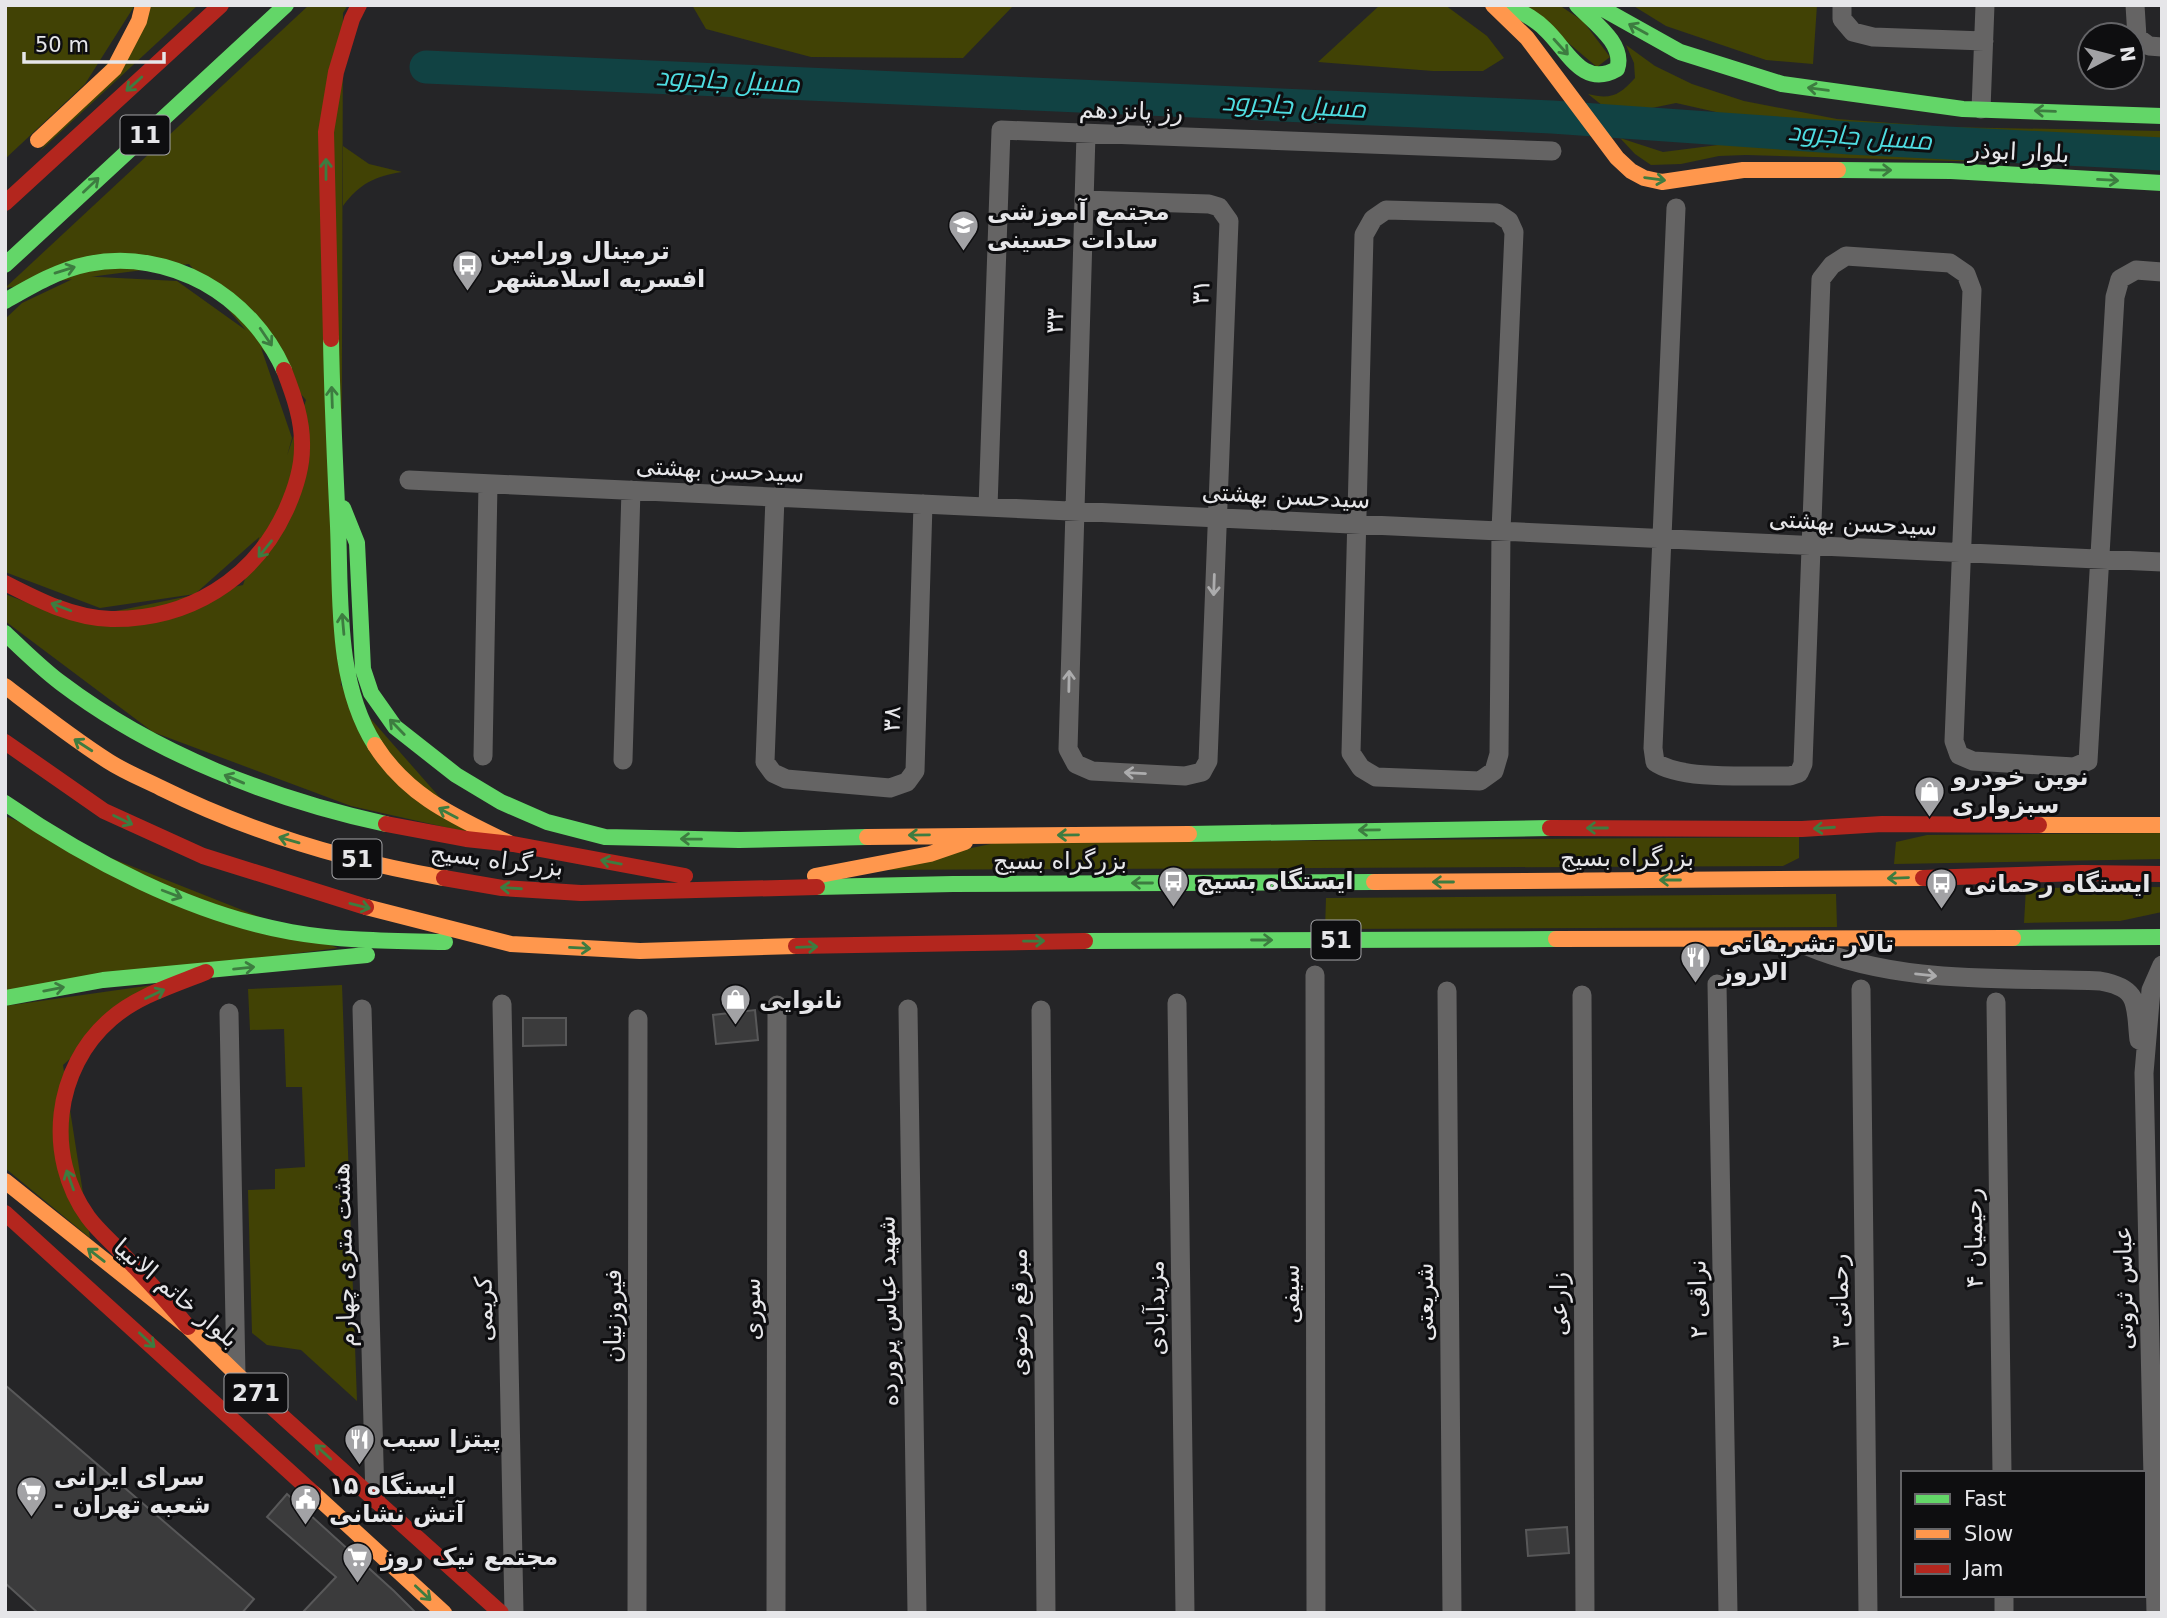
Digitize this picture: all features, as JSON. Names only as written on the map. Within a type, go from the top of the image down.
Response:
[{"type":"main road","points":[[25,152],[114,69],[139,21],[143,5]]},
{"type":"main road","name":"11","points":[[5,203],[221,5]]},
{"type":"main road","name":"11","points":[[5,265],[286,5]]},
{"type":"main road","points":[[359,5],[336,72],[326,132],[336,491],[342,622],[347,666],[353,698],[365,728],[378,750],[417,792],[435,806],[509,843]]},
{"type":"main road","name":"بلوار ابوذر","points":[[1493,5],[1527,38],[1602,139],[1631,171],[1644,178],[1662,182],[1743,170],[1769,169],[1951,171],[2162,183]]},
{"type":"main road","points":[[1508,5],[1540,24],[1589,74],[1600,77],[1611,74],[1619,67],[1620,56],[1614,44],[1577,5]]},
{"type":"main road","name":"بلوار ابوذر","points":[[1596,5],[1680,52],[1782,84],[1924,105],[2162,116]]},
{"type":"main road","points":[[5,302],[58,271],[88,264],[145,262],[175,269],[222,293],[246,311],[265,334],[282,362],[297,404],[302,428],[302,459],[285,517],[272,540],[240,577],[217,593],[194,605],[143,618],[109,619],[80,614],[5,583]]},
{"type":"main road","points":[[336,491],[357,542],[363,669],[371,693],[395,726],[456,775],[501,802],[547,822],[604,837],[739,840],[1531,828],[1802,830],[1882,824],[2162,825]]},
{"type":"main road","points":[[5,633],[69,690],[169,750],[238,781],[310,805],[364,819],[751,888],[930,854],[987,835]]},
{"type":"main road","name":"بزرگراه بسیج","points":[[5,686],[72,737],[141,779],[203,809],[263,833],[348,857],[502,888],[581,893],[953,884],[1847,880],[2162,874]]},
{"type":"main road","name":"51","points":[[5,743],[104,811],[203,856],[335,899],[512,944],[640,951],[1000,942],[2162,937]]},
{"type":"main road","points":[[5,803],[65,843],[122,874],[223,914],[259,925],[305,934],[368,940],[512,944]]},
{"type":"main road","points":[[5,998],[153,974],[206,972],[366,955],[425,941]]},
{"type":"main road","points":[[188,1327],[167,1299],[88,1217],[70,1181],[64,1161],[60,1140],[61,1119],[64,1096],[73,1067],[95,1035],[126,1009],[206,972]]},
{"type":"main road","name":"بلوار خاتم الانبیا","points":[[5,1181],[188,1327],[236,1375],[501,1613]]},
{"type":"main road","name":"بلوار خاتم الانبیا","points":[[5,1213],[444,1613]]},
{"type":"street","points":[[1842,5],[1842,19],[1853,32],[1873,37],[1984,41]]},
{"type":"street","points":[[1981,109],[1986,5]]},
{"type":"street","points":[[2135,5],[2137,37],[2149,46],[2162,47]]},
{"type":"street","name":"رز پانزدهم","points":[[988,507],[1001,131],[1552,151]]},
{"type":"street","name":"۳۳","points":[[1086,134],[1068,749],[1076,764],[1092,771],[1185,776],[1202,772],[1208,761],[1216,517]]},
{"type":"street","name":"۳۱","points":[[1084,200],[1209,204],[1219,207],[1229,221],[1216,517]]},
{"type":"street","points":[[1676,208],[1653,748],[1655,762],[1665,770],[1709,775],[1790,776],[1800,773],[1803,764],[1821,279],[1832,265],[1846,256],[1950,263],[1966,274],[1972,290],[1954,741],[1959,755],[1973,761],[2074,767],[2088,761],[2115,297],[2120,279],[2136,270],[2162,272]]},
{"type":"street","points":[[1386,210],[1497,213],[1509,221],[1514,233],[1500,530],[1499,754],[1494,771],[1480,781],[1376,777],[1361,768],[1351,753],[1364,234],[1373,219],[1386,210]]},
{"type":"street","name":"سیدحسن بهشتی","points":[[409,480],[2162,562]]},
{"type":"street","points":[[483,756],[488,484]]},
{"type":"street","points":[[623,760],[631,490]]},
{"type":"street","name":"۳۸","points":[[775,497],[765,762],[773,773],[786,779],[890,788],[907,782],[915,771],[923,504]]},
{"type":"street","points":[[1790,939],[1832,957],[1875,969],[1935,976],[2119,984],[2127,988],[2135,1003],[2144,1073]]},
{"type":"street","name":"عباس ثروتی","points":[[2156,1613],[2144,1073],[2151,989],[2162,965]]},
{"type":"street","name":"سیفی","points":[[1315,975],[1316,1613]]},
{"type":"street","name":"نراقی ۲","points":[[1717,984],[1728,1613]]},
{"type":"street","name":"رحمانی ۳","points":[[1861,989],[1868,1613]]},
{"type":"street","name":"شریعتی","points":[[1447,991],[1452,1613]]},
{"type":"street","name":"زارعی","points":[[1582,995],[1585,1613]]},
{"type":"street","name":"رحیمیان ۴","points":[[1996,1002],[2002,1471]]},
{"type":"street","name":"مزیدآبادی","points":[[1177,1003],[1185,1613]]},
{"type":"street","name":"کریمی","points":[[502,1004],[514,1613]]},
{"type":"street","name":"سوری","points":[[776,1613],[777,1005]]},
{"type":"street","name":"هشت متری چهارم","points":[[362,1009],[375,1499]]},
{"type":"street","name":"شهید عباس پرورده","points":[[908,1009],[916,1613]]},
{"type":"street","name":"مبرقع رضوی","points":[[1041,1010],[1046,1613]]},
{"type":"street","points":[[229,1013],[236,1375]]},
{"type":"street","name":"فیروزنیان","points":[[637,1613],[638,1019]]},
{"type":"shaded area","points":[[5,5],[135,5],[85,84],[5,159]]},
{"type":"shaded area","points":[[152,5],[198,5],[40,151]]},
{"type":"shaded area","points":[[309,5],[348,5],[343,13],[341,685],[471,833],[351,806],[153,732],[5,621],[5,594],[72,620],[243,585],[306,400],[189,264],[5,288]]},
{"type":"shaded area","points":[[692,5],[1014,5],[963,58],[811,57],[706,29]]},
{"type":"shaded area","points":[[1380,5],[1445,5],[1487,36],[1504,58],[1483,71],[1433,71],[1318,62]]},
{"type":"shaded area","points":[[1523,5],[1559,5],[1583,21],[1610,57],[1597,67]]},
{"type":"shaded area","points":[[1632,5],[1817,5],[1813,64],[1766,60],[1666,26]]},
{"type":"shaded area","points":[[1626,45],[1655,66],[1692,84],[1744,101],[1837,119],[1946,127],[2162,131],[2162,167],[1746,155],[1719,156],[1681,164],[1651,165],[1635,154],[1620,138],[1663,152],[1726,144],[1816,150],[1906,134],[1743,121],[1676,103],[1642,110],[1603,106],[1588,94],[1614,95],[1625,89],[1635,78],[1634,63]]},
{"type":"shaded area","points":[[343,146],[369,164],[402,172],[368,182],[343,206]]},
{"type":"shaded area","points":[[79,276],[177,281],[258,339],[292,438],[266,531],[195,594],[100,608],[5,572],[5,319],[22,303]]},
{"type":"shaded area","points":[[5,816],[338,948],[5,991]]},
{"type":"shaded area","points":[[2162,833],[2162,859],[1894,864],[1896,842],[1927,835]]},
{"type":"shaded area","points":[[1799,837],[1799,858],[1783,866],[868,870],[995,843]]},
{"type":"shaded area","points":[[2162,887],[2162,912],[2120,921],[2024,923],[2026,888]]},
{"type":"shaded area","points":[[1836,894],[1837,927],[1325,929],[1326,898]]},
{"type":"shaded area","points":[[153,985],[63,1065],[90,1238],[5,1168],[5,1006]]},
{"type":"shaded area","points":[[342,985],[357,1401],[301,1350],[267,1345],[252,1333],[248,1190],[275,1189],[275,1169],[305,1167],[302,1087],[286,1087],[284,1029],[250,1030],[248,989]]},
{"type":"building","name":"نانوایی","points":[[755,1010],[758,1040],[716,1044],[713,1015]]},
{"type":"building","points":[[523,1018],[566,1018],[566,1045],[523,1046]]},
{"type":"building","points":[[5,1385],[254,1599],[242,1613],[38,1613],[5,1583]]},
{"type":"building","points":[[287,1494],[416,1613],[302,1613],[336,1577],[267,1517]]},
{"type":"building","points":[[1567,1527],[1569,1553],[1528,1556],[1526,1530]]},
{"type":"waterway","name":"مسیل جاجرود","points":[[426,67],[1552,117],[1850,138],[2162,154]]},
{"type":"traffic: fast","points":[[5,265],[286,5]]},
{"type":"traffic: fast","points":[[1508,5],[1541,25],[1568,56],[1585,70],[1594,74],[1605,74],[1617,69],[1617,51],[1612,42],[1577,5]]},
{"type":"traffic: fast","points":[[1596,5],[1680,52],[1782,84],[1963,109],[2162,116]]},
{"type":"traffic: fast","points":[[1838,170],[1951,171],[2162,183]]},
{"type":"traffic: fast","points":[[5,301],[45,279],[88,264],[119,261],[148,263],[177,271],[204,283],[229,299],[251,320],[269,343],[284,370]]},
{"type":"traffic: fast","points":[[331,339],[343,639],[353,694],[375,745]]},
{"type":"traffic: fast","points":[[343,508],[357,543],[363,669],[371,693],[395,727],[456,775],[501,802],[547,822],[605,837],[739,840],[867,837]]},
{"type":"traffic: fast","points":[[5,633],[61,683],[97,708],[175,752],[257,787],[343,814],[386,824]]},
{"type":"traffic: fast","points":[[5,803],[71,845],[142,882],[178,898],[253,924],[329,937],[445,942]]},
{"type":"traffic: fast","points":[[1189,834],[1550,828]]},
{"type":"traffic: fast","points":[[817,887],[1374,882]]},
{"type":"traffic: fast","points":[[2013,938],[2162,937]]},
{"type":"traffic: fast","points":[[1085,941],[1556,939]]},
{"type":"traffic: fast","points":[[5,998],[103,980],[367,955]]},
{"type":"traffic: slow","points":[[38,140],[114,69],[139,21],[143,5]]},
{"type":"traffic: slow","points":[[1493,5],[1527,38],[1617,158],[1631,171],[1644,178],[1662,182],[1743,170],[1838,170]]},
{"type":"traffic: slow","points":[[5,686],[108,761],[195,804],[264,831],[335,854],[444,878]]},
{"type":"traffic: slow","points":[[375,745],[402,779],[418,792],[452,814],[509,843]]},
{"type":"traffic: slow","points":[[2039,825],[2162,825]]},
{"type":"traffic: slow","points":[[867,837],[1189,834]]},
{"type":"traffic: slow","points":[[815,876],[930,854],[965,842]]},
{"type":"traffic: slow","points":[[1374,882],[1923,878]]},
{"type":"traffic: slow","points":[[366,907],[511,944],[640,951],[796,946]]},
{"type":"traffic: slow","points":[[1556,939],[2013,938]]},
{"type":"traffic: slow","points":[[5,1181],[188,1327],[254,1391]]},
{"type":"traffic: slow","points":[[313,1493],[444,1613]]},
{"type":"traffic: jam","points":[[5,203],[221,5]]},
{"type":"traffic: jam","points":[[331,339],[326,132],[336,72],[359,5]]},
{"type":"traffic: jam","points":[[5,583],[69,612],[111,619],[166,612],[192,603],[237,576],[256,557],[272,535],[286,510],[299,472],[302,456],[301,428],[284,370]]},
{"type":"traffic: jam","points":[[5,742],[104,811],[203,856],[366,907]]},
{"type":"traffic: jam","points":[[386,824],[685,876]]},
{"type":"traffic: jam","points":[[1550,828],[1802,829],[1882,824],[2039,825]]},
{"type":"traffic: jam","points":[[1923,878],[2082,873],[2162,874]]},
{"type":"traffic: jam","points":[[444,878],[502,888],[581,893],[817,887]]},
{"type":"traffic: jam","points":[[796,946],[1085,941]]},
{"type":"traffic: jam","points":[[188,1327],[88,1217],[74,1193],[65,1167],[61,1140],[62,1114],[67,1087],[77,1062],[92,1039],[111,1019],[144,997],[206,972]]},
{"type":"traffic: jam","points":[[5,1213],[313,1493]]},
{"type":"traffic: jam","points":[[254,1391],[501,1613]]},
{"type":"place","name":"مجتمع آموزشی سادات حسینی","points":[[964,253]]},
{"type":"place","name":"ترمینال ورامین افسریه اسلامشهر","points":[[467,292]]},
{"type":"place","name":"نوین خودرو سبزواری","points":[[1929,818]]},
{"type":"place","name":"ایستگاه بسیج","points":[[1173,908]]},
{"type":"place","name":"ایستگاه رحمانی","points":[[1941,911]]},
{"type":"place","name":"تالار تشریفاتی الاروز","points":[[1696,985]]},
{"type":"place","name":"نانوایی","points":[[736,1027]]},
{"type":"place","name":"پیتزا سیب","points":[[359,1466]]},
{"type":"place","name":"سرای ایرانی - شعبه تهران","points":[[31,1518]]},
{"type":"place","name":"ایستگاه ۱۵ آتش نشانی","points":[[306,1527]]},
{"type":"place","name":"مجتمع نیک‌ روز","points":[[358,1584]]}]
